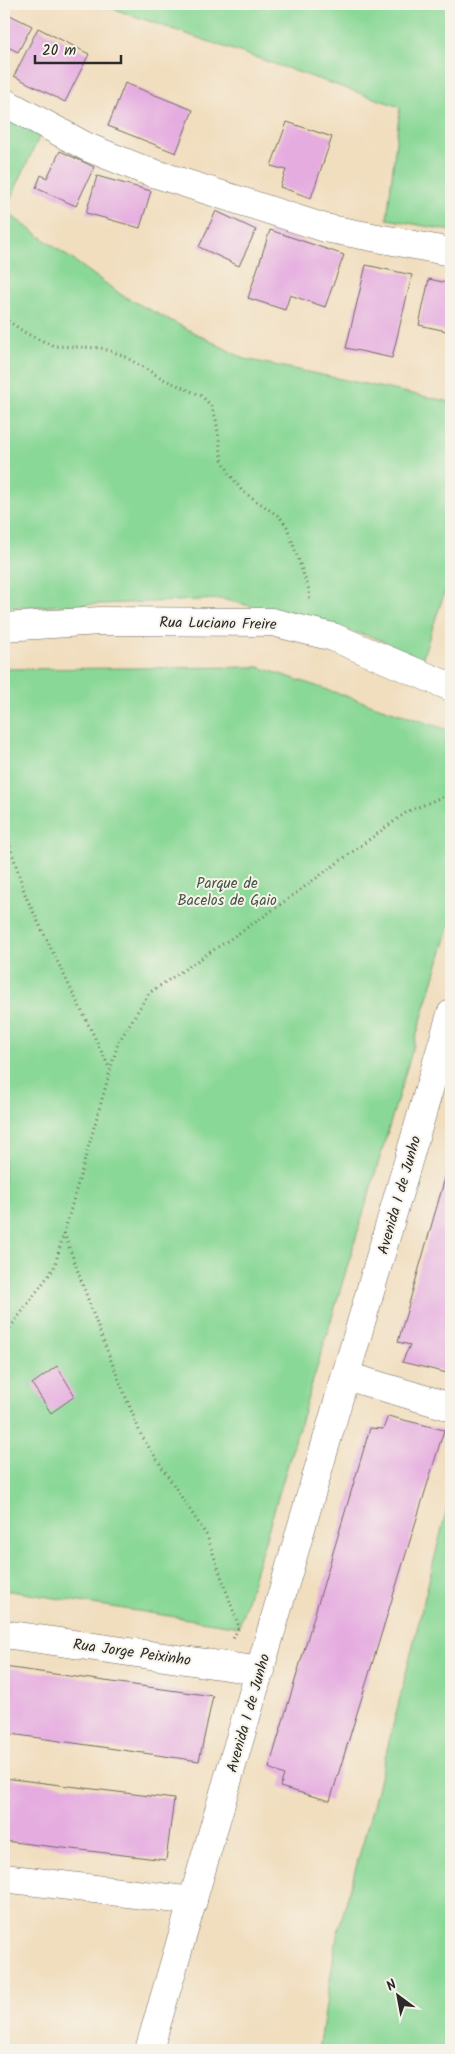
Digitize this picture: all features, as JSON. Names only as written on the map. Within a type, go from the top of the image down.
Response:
[{"type":"street","points":[[4,102],[87,147],[144,170],[326,228],[451,252]]},
{"type":"street","name":"Rua Luciano Freire","points":[[4,627],[100,622],[272,622],[334,637],[451,687]]},
{"type":"street","name":"Avenida 1 de Junho","points":[[149,2050],[451,1014]]},
{"type":"street","points":[[346,1376],[451,1407]]},
{"type":"street","name":"Rua Jorge Peixinho","points":[[4,1634],[261,1671]]},
{"type":"street","points":[[4,1878],[193,1901]]},
{"type":"path","points":[[4,318],[27,334],[54,346],[101,348],[122,355],[163,379],[202,396],[211,406],[216,419],[222,459],[230,473],[242,491],[280,517],[287,527],[309,590],[312,632]]},
{"type":"path","points":[[4,1336],[54,1268],[118,1043],[149,993],[263,917],[407,812],[451,793]]},
{"type":"path","points":[[4,827],[26,897],[110,1069]]},
{"type":"path","points":[[64,1233],[102,1338],[141,1435],[207,1536],[239,1627],[221,1665]]},
{"type":"path","points":[[445,2050],[451,2033]]},
{"type":"green space","points":[[99,4],[451,4],[451,231],[387,219],[400,107]]},
{"type":"green space","points":[[4,114],[41,133],[5,211],[123,296],[245,359],[451,402],[451,573],[422,659],[373,637],[222,599],[4,608]]},
{"type":"green space","name":"Parque de Bacelos de Gaio","points":[[259,667],[451,731],[451,921],[239,1627],[4,1590],[4,669]]},
{"type":"green space","points":[[451,1492],[451,2050],[319,2050],[337,1935],[373,1806]]},
{"type":"building","points":[[4,12],[32,26],[18,52],[4,45]]},
{"type":"building","points":[[38,28],[89,54],[65,102],[14,76]]},
{"type":"building","points":[[125,83],[193,110],[176,153],[108,126]]},
{"type":"building","points":[[287,122],[332,137],[311,198],[280,187],[286,170],[271,166]]},
{"type":"building","points":[[60,151],[94,167],[76,206],[36,188],[41,175],[47,178]]},
{"type":"building","points":[[97,176],[151,191],[140,228],[86,213]]},
{"type":"building","points":[[216,211],[256,230],[239,266],[199,247]]},
{"type":"building","points":[[270,230],[344,255],[325,307],[290,295],[285,310],[248,298]]},
{"type":"building","points":[[366,265],[412,275],[392,358],[346,348]]},
{"type":"building","points":[[429,279],[451,284],[451,332],[419,325]]},
{"type":"building","points":[[451,1157],[451,1374],[402,1362],[410,1345],[398,1342]]},
{"type":"building","points":[[57,1366],[75,1396],[51,1413],[32,1384]]},
{"type":"building","points":[[388,1416],[444,1430],[330,1801],[280,1787],[284,1775],[269,1768],[370,1428],[383,1429]]},
{"type":"building","points":[[4,1667],[213,1696],[199,1761],[4,1733]]},
{"type":"building","points":[[4,1778],[174,1799],[166,1860],[4,1841]]}]
